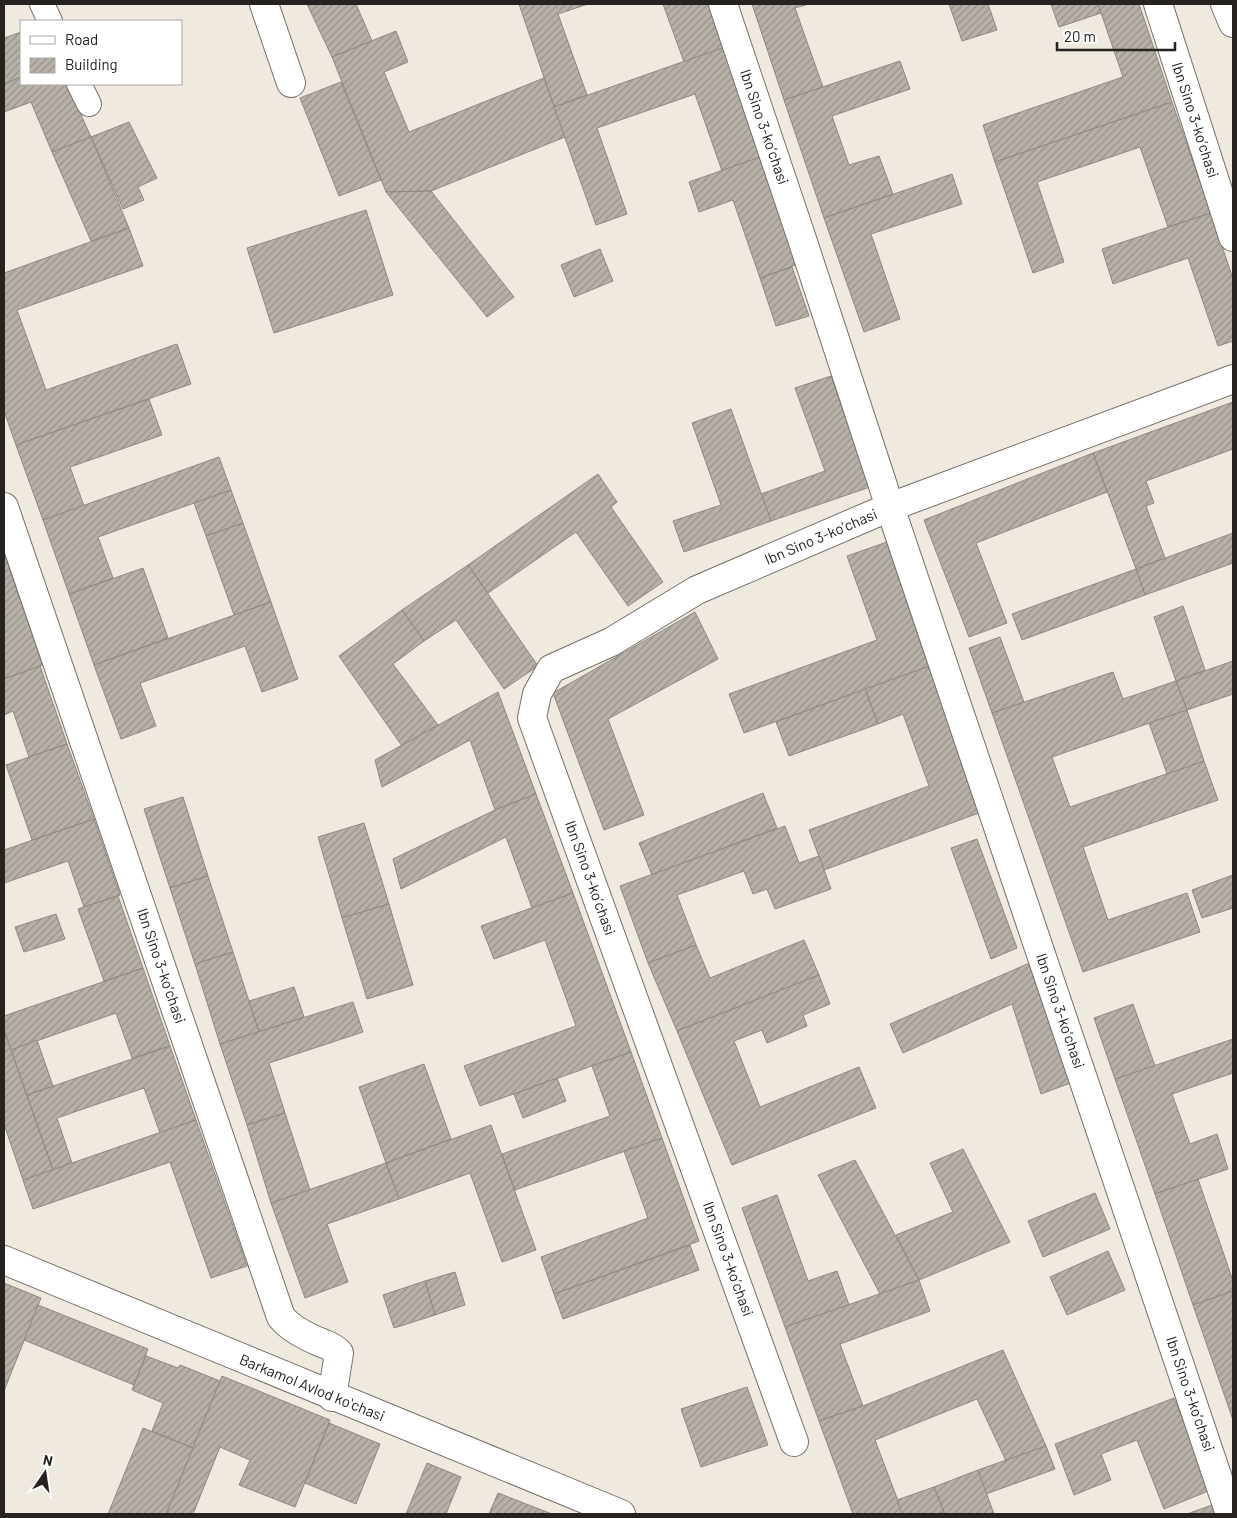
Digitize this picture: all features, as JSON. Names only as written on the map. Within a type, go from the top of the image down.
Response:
[{"type":"street","points":[[264,4],[291,83]]},
{"type":"street","name":"Ibn Sino 3-koʼchasi","points":[[723,4],[890,507],[1230,1514]]},
{"type":"street","name":"Ibn Sino 3-koʼchasi","points":[[1158,4],[1233,236]]},
{"type":"street","points":[[1225,4],[1233,23]]},
{"type":"street","name":"Ibn Sino 3-koʼchasi","points":[[794,1442],[532,718],[537,694],[551,669],[611,642],[696,590],[890,507],[1233,379]]},
{"type":"street","name":"Ibn Sino 3-koʼchasi","points":[[4,507],[281,1317],[287,1324],[330,1346],[339,1353],[332,1397]]},
{"type":"street","name":"Barkamol Avlod koʻchasi","points":[[4,1260],[332,1397],[621,1514]]},
{"type":"lane","points":[[42,4],[50,20]]},
{"type":"building","points":[[307,4],[356,4],[372,41],[332,57]]},
{"type":"building","points":[[519,4],[588,4],[558,14],[587,95],[554,107]]},
{"type":"building","points":[[663,4],[710,4],[725,47],[684,62]]},
{"type":"building","points":[[752,4],[809,4],[795,8],[823,87],[784,100]]},
{"type":"building","points":[[949,4],[988,4],[997,30],[962,41]]},
{"type":"building","points":[[1051,4],[1098,4],[1101,13],[1059,27]]},
{"type":"building","points":[[1098,4],[1139,4],[1172,102],[995,162],[983,125],[1123,77]]},
{"type":"building","points":[[396,31],[408,62],[384,72],[409,132],[544,78],[565,137],[431,191],[386,192],[332,57]]},
{"type":"building","points":[[20,32],[20,77],[4,84],[4,38]]},
{"type":"building","points":[[725,47],[763,156],[722,171],[695,94],[597,128],[627,214],[596,225],[554,107]]},
{"type":"building","points":[[900,61],[910,89],[832,116],[849,165],[879,156],[893,194],[824,218],[784,100]]},
{"type":"building","points":[[20,77],[20,85],[67,85],[91,137],[52,152],[31,102],[4,112],[4,84]]},
{"type":"building","points":[[341,82],[381,180],[339,196],[300,98]]},
{"type":"building","points":[[1172,102],[1211,213],[1168,227],[1140,147],[1037,182],[1064,262],[1033,273],[995,162]]},
{"type":"building","points":[[129,122],[157,178],[138,187],[144,200],[123,209],[91,137]]},
{"type":"building","points":[[91,137],[129,228],[91,241],[52,152]]},
{"type":"building","points":[[763,156],[801,263],[760,278],[733,200],[699,212],[689,182]]},
{"type":"building","points":[[952,174],[962,204],[871,234],[900,319],[864,332],[824,218]]},
{"type":"building","points":[[431,191],[514,297],[487,317],[386,192]]},
{"type":"building","points":[[366,210],[393,295],[274,333],[247,248]]},
{"type":"building","points":[[1211,213],[1233,279],[1233,341],[1218,346],[1188,258],[1113,284],[1102,249]]},
{"type":"building","points":[[129,228],[143,266],[17,310],[46,390],[177,344],[191,384],[16,445],[4,411],[4,273]]},
{"type":"building","points":[[600,249],[613,281],[574,297],[561,265]]},
{"type":"building","points":[[792,267],[809,316],[776,326],[760,278]]},
{"type":"building","points":[[831,376],[870,487],[771,521],[761,494],[825,471],[795,388]]},
{"type":"building","points":[[149,399],[162,435],[70,467],[84,506],[43,520],[16,445]]},
{"type":"building","points":[[1233,402],[1233,449],[1146,481],[1154,503],[1146,506],[1165,558],[1136,569],[1093,453]]},
{"type":"building","points":[[731,409],[771,521],[684,552],[673,521],[721,505],[692,423]]},
{"type":"building","points":[[1093,453],[1107,492],[976,543],[1007,623],[969,637],[924,520]]},
{"type":"building","points":[[219,457],[231,490],[98,537],[113,578],[69,594],[43,520]]},
{"type":"building","points":[[598,474],[617,502],[611,507],[663,582],[628,606],[576,532],[488,593],[468,565]]},
{"type":"building","points":[[231,490],[243,523],[206,536],[194,503]]},
{"type":"building","points":[[243,523],[271,602],[234,615],[206,536]]},
{"type":"building","points":[[1233,533],[1233,563],[1145,595],[1136,569]]},
{"type":"building","points":[[887,542],[933,665],[744,733],[729,694],[877,640],[847,556]]},
{"type":"building","points":[[4,553],[43,665],[4,679]]},
{"type":"building","points":[[468,565],[538,666],[504,689],[456,620],[424,641],[402,610]]},
{"type":"building","points":[[143,568],[168,638],[94,665],[69,594]]},
{"type":"building","points":[[1136,569],[1145,595],[1022,640],[1012,614]]},
{"type":"building","points":[[271,602],[298,679],[262,692],[245,646],[140,683],[156,726],[121,739],[94,665]]},
{"type":"building","points":[[1183,606],[1205,670],[1176,681],[1154,617]]},
{"type":"building","points":[[402,610],[424,641],[393,664],[438,725],[402,746],[339,656]]},
{"type":"building","points":[[695,612],[718,659],[608,719],[644,815],[604,830],[553,693]]},
{"type":"building","points":[[1000,637],[1024,702],[992,713],[969,648]]},
{"type":"building","points":[[1233,661],[1233,694],[1187,710],[1176,681]]},
{"type":"building","points":[[933,665],[987,810],[824,870],[809,830],[929,786],[903,714],[878,724],[865,689]]},
{"type":"building","points":[[40,666],[67,744],[29,757],[13,711],[4,715],[4,679]]},
{"type":"building","points":[[1113,672],[1123,699],[1176,681],[1187,710],[1052,757],[1070,807],[1204,761],[1218,800],[1083,847],[1108,920],[1187,893],[1200,932],[1083,972],[992,713]]},
{"type":"building","points":[[865,689],[878,724],[789,756],[776,722]]},
{"type":"building","points":[[498,692],[536,794],[495,810],[470,740],[382,787],[375,760]]},
{"type":"building","points":[[1187,710],[1204,761],[1167,774],[1149,723]]},
{"type":"building","points":[[67,744],[94,819],[32,840],[6,765]]},
{"type":"building","points":[[763,793],[777,828],[652,875],[639,843]]},
{"type":"building","points":[[536,794],[573,893],[532,908],[506,837],[401,889],[393,859],[495,810]]},
{"type":"building","points":[[183,797],[208,876],[170,888],[144,809]]},
{"type":"building","points":[[94,819],[120,895],[84,907],[68,861],[4,883],[4,850]]},
{"type":"building","points":[[364,823],[389,904],[342,918],[318,837]]},
{"type":"building","points":[[785,826],[799,863],[819,856],[831,889],[775,909],[767,889],[753,894],[744,871],[677,895],[696,945],[648,963],[620,886]]},
{"type":"building","points":[[977,839],[1017,948],[991,959],[951,848]]},
{"type":"building","points":[[1233,875],[1233,908],[1202,918],[1192,890]]},
{"type":"building","points":[[208,876],[233,952],[195,964],[170,888]]},
{"type":"building","points":[[573,893],[631,1052],[480,1106],[464,1066],[576,1026],[545,940],[494,959],[481,926]]},
{"type":"building","points":[[118,896],[143,968],[104,981],[78,909]]},
{"type":"building","points":[[389,904],[413,985],[367,999],[342,918]]},
{"type":"building","points":[[56,914],[65,939],[24,952],[15,927]]},
{"type":"building","points":[[804,940],[819,975],[677,1031],[648,963],[696,945],[710,978]]},
{"type":"building","points":[[233,952],[259,1032],[220,1044],[195,964]]},
{"type":"building","points":[[1034,961],[1076,1081],[1041,1094],[1012,1004],[903,1053],[890,1024]]},
{"type":"building","points":[[143,968],[170,1046],[132,1058],[116,1013],[11,1050],[4,1030],[4,1016]]},
{"type":"building","points":[[819,975],[830,1004],[803,1015],[807,1026],[767,1043],[762,1030],[734,1041],[760,1107],[859,1067],[876,1108],[732,1165],[677,1031]]},
{"type":"building","points":[[294,987],[304,1017],[259,1032],[249,1001]]},
{"type":"building","points":[[353,1002],[363,1032],[269,1063],[285,1113],[247,1125],[220,1044]]},
{"type":"building","points":[[1133,1004],[1155,1066],[1115,1079],[1094,1018]]},
{"type":"building","points":[[4,1030],[53,1170],[23,1180],[4,1124]]},
{"type":"building","points":[[1233,1039],[1233,1073],[1172,1094],[1190,1144],[1217,1134],[1228,1169],[1155,1194],[1115,1079]]},
{"type":"building","points":[[37,1040],[53,1086],[27,1095],[11,1050]]},
{"type":"building","points":[[170,1046],[196,1120],[160,1133],[144,1088],[57,1118],[72,1163],[53,1170],[27,1095]]},
{"type":"building","points":[[631,1052],[662,1138],[515,1190],[502,1154],[610,1116],[592,1066]]},
{"type":"building","points":[[424,1064],[451,1139],[386,1163],[359,1087]]},
{"type":"building","points":[[557,1078],[566,1101],[523,1118],[514,1094]]},
{"type":"building","points":[[285,1113],[310,1190],[271,1203],[247,1125]]},
{"type":"building","points":[[196,1120],[247,1266],[211,1278],[170,1162],[33,1209],[23,1180]]},
{"type":"building","points":[[491,1125],[536,1250],[502,1262],[470,1173],[399,1199],[386,1163]]},
{"type":"building","points":[[662,1138],[699,1241],[554,1294],[541,1257],[648,1218],[624,1151]]},
{"type":"building","points":[[963,1149],[1010,1242],[919,1280],[896,1235],[953,1212],[930,1163]]},
{"type":"building","points":[[855,1160],[919,1280],[880,1294],[818,1175]]},
{"type":"building","points":[[386,1163],[399,1199],[327,1224],[348,1282],[305,1298],[271,1203]]},
{"type":"building","points":[[1198,1179],[1233,1281],[1233,1291],[1193,1305],[1155,1194]]},
{"type":"building","points":[[1095,1193],[1110,1229],[1043,1257],[1028,1221]]},
{"type":"building","points":[[777,1195],[808,1281],[837,1271],[849,1305],[785,1327],[742,1208]]},
{"type":"building","points":[[690,1245],[699,1270],[563,1319],[554,1294]]},
{"type":"building","points":[[1108,1251],[1125,1290],[1067,1315],[1050,1277]]},
{"type":"building","points":[[455,1272],[465,1305],[435,1315],[425,1281]]},
{"type":"building","points":[[919,1280],[930,1311],[840,1344],[863,1406],[819,1421],[785,1327]]},
{"type":"building","points":[[425,1281],[435,1315],[394,1328],[383,1295]]},
{"type":"building","points":[[4,1283],[41,1298],[4,1391]]},
{"type":"building","points":[[1233,1291],[1233,1420],[1193,1305]]},
{"type":"building","points":[[38,1305],[148,1349],[134,1385],[24,1340]]},
{"type":"building","points":[[1003,1350],[1046,1446],[1006,1461],[977,1399],[875,1440],[903,1514],[853,1514],[819,1421],[863,1406]]},
{"type":"building","points":[[146,1356],[178,1368],[180,1365],[220,1381],[193,1448],[152,1431],[163,1403],[132,1390]]},
{"type":"building","points":[[222,1376],[330,1420],[295,1507],[239,1485],[250,1460],[220,1447],[193,1514],[166,1514]]},
{"type":"building","points":[[747,1387],[768,1445],[701,1467],[681,1409]]},
{"type":"building","points":[[1174,1398],[1211,1490],[1164,1509],[1137,1440],[1101,1454],[1111,1480],[1074,1495],[1055,1444]]},
{"type":"building","points":[[329,1423],[380,1444],[356,1504],[305,1483]]},
{"type":"building","points":[[143,1428],[193,1448],[166,1514],[108,1514]]},
{"type":"building","points":[[1046,1446],[1055,1469],[986,1494],[978,1470]]},
{"type":"building","points":[[427,1463],[461,1477],[446,1514],[406,1514]]},
{"type":"building","points":[[978,1470],[994,1514],[945,1514],[934,1487]]},
{"type":"building","points":[[934,1487],[944,1512],[937,1514],[902,1514],[897,1500]]},
{"type":"building","points":[[498,1493],[552,1514],[489,1514]]},
{"type":"building","points":[[1212,1505],[1215,1514],[1187,1514]]}]
